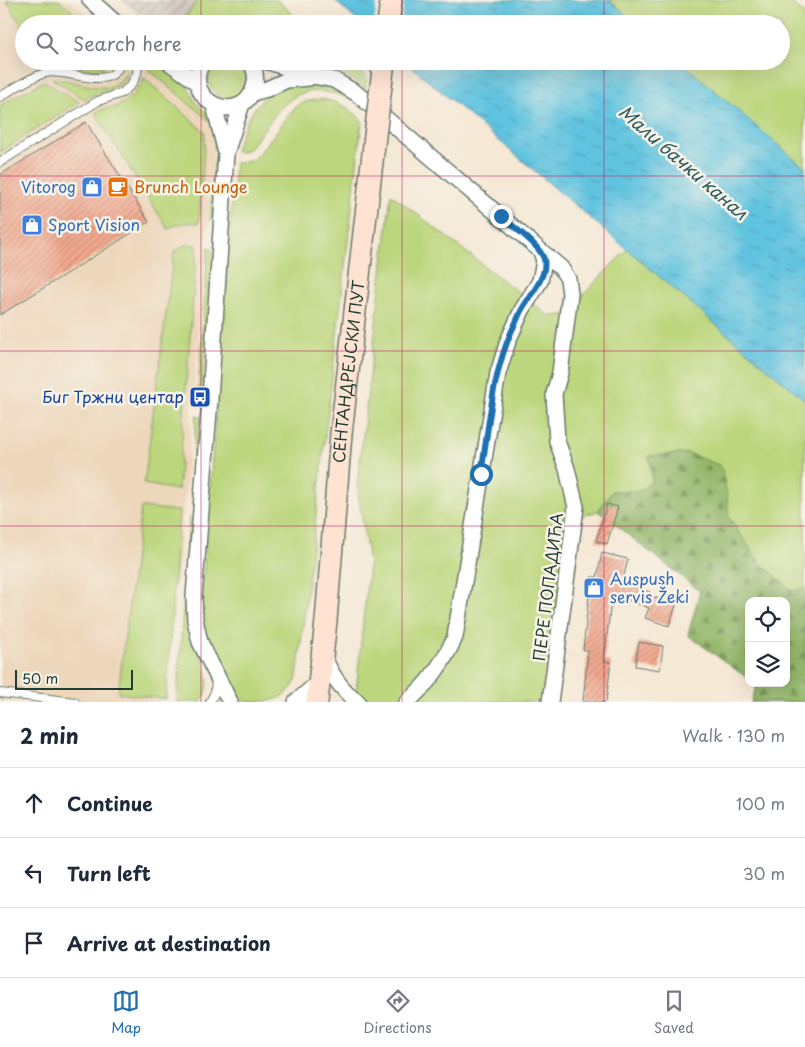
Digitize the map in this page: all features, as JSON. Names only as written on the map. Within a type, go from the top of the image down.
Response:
[{"type":"main road","points":[[389,15],[391,0]]},
{"type":"main road","name":"СЕНТАНДРЕЈСКИ ПУТ","points":[[318,692],[341,434],[383,70]]},
{"type":"street","points":[[90,0],[108,15]]},
{"type":"street","points":[[180,70],[197,82]]},
{"type":"street","points":[[199,70],[197,82],[203,96],[214,105],[228,108],[287,80],[318,77]]},
{"type":"street","points":[[230,699],[200,642],[195,620],[194,596],[226,153],[256,78],[254,70]]},
{"type":"street","name":"ПЕРЕ ПОПАДИЋА","points":[[295,70],[334,80],[356,93],[561,268],[568,279],[570,294],[560,373],[554,394],[557,441],[567,470],[576,507],[550,702]]},
{"type":"street","points":[[214,105],[226,153]]},
{"type":"street","points":[[407,701],[430,679],[447,655],[455,637],[498,373],[508,341],[522,310],[540,281],[544,270],[541,252]]},
{"type":"street","points":[[322,652],[335,679],[358,702]]},
{"type":"street","name":"СЕНТАНДРЕЈСКИ ПУТ","points":[[296,702],[318,692]]},
{"type":"lane","points":[[0,97],[26,81],[45,73],[54,72],[96,79],[107,78],[114,74],[116,70]]},
{"type":"lane","points":[[0,162],[98,101],[122,94],[131,85],[137,70]]},
{"type":"lane","points":[[210,702],[216,692],[217,677]]},
{"type":"lane","points":[[0,693],[75,702]]},
{"type":"shaded area","points":[[0,0],[69,0],[88,15],[15,15],[15,70],[158,70],[207,109],[216,123],[185,498],[160,702],[0,702]]},
{"type":"shaded area","points":[[122,0],[198,0],[187,15],[140,15]]},
{"type":"green space","points":[[6,0],[59,0],[76,15],[15,15]]},
{"type":"green space","points":[[198,0],[277,0],[294,15],[187,15]]},
{"type":"green space","points":[[609,0],[788,0],[805,15],[805,168],[691,70],[790,70],[790,15],[626,15]]},
{"type":"green space","points":[[149,70],[171,70],[183,77],[197,105],[212,118],[217,127],[218,152],[214,149],[216,133],[212,123]]},
{"type":"green space","points":[[212,70],[244,70],[246,86],[235,97],[221,97],[210,86],[209,79]]},
{"type":"green space","points":[[319,70],[358,70],[367,78],[365,89],[348,77]]},
{"type":"green space","points":[[128,71],[125,78],[116,87],[84,99],[52,79],[107,87],[122,79]]},
{"type":"green space","points":[[144,78],[205,132],[199,223],[183,223],[168,229],[95,113],[124,102],[136,92]]},
{"type":"green space","points":[[44,81],[79,102],[0,152],[0,105]]},
{"type":"green space","points":[[314,83],[342,92],[355,101],[317,91],[303,93],[292,98],[282,107],[249,149],[241,152],[235,151],[248,120],[269,93],[279,87],[290,84]]},
{"type":"green space","points":[[321,99],[333,101],[344,106],[362,121],[297,677],[289,691],[277,699],[262,702],[245,702],[226,678],[215,657],[206,636],[201,604],[235,162],[250,161],[259,154],[295,107],[302,102]]},
{"type":"green space","points":[[218,162],[214,216],[210,221],[214,163]]},
{"type":"green space","points":[[391,194],[549,316],[564,315],[627,249],[805,400],[805,702],[751,702],[756,687],[790,687],[790,597],[745,597],[745,676],[688,635],[700,591],[598,511],[569,520],[544,702],[355,702],[369,563],[357,486]]},
{"type":"green space","points":[[185,245],[197,245],[178,490],[144,484],[174,252]]},
{"type":"green space","points":[[208,247],[212,249],[214,256],[202,389],[198,389]]},
{"type":"green space","points":[[196,416],[201,417],[196,482],[191,495]]},
{"type":"green space","points":[[688,453],[721,466],[729,517],[760,563],[793,591],[805,588],[805,702],[751,702],[756,687],[790,687],[790,597],[745,597],[745,676],[688,635],[700,591],[598,511],[612,491],[640,491],[652,481],[649,456]]},
{"type":"green space","points":[[141,507],[179,511],[166,699],[118,693]]},
{"type":"green space","points":[[189,517],[193,523],[204,665],[208,684],[201,702],[177,702]]},
{"type":"water","points":[[334,0],[609,0],[626,15],[351,15]]},
{"type":"water","name":"Мали бачки канал","points":[[416,70],[691,70],[805,168],[805,400]]},
{"type":"pier","points":[[377,0],[404,0],[402,15],[375,15]]},
{"type":"building","points":[[86,122],[149,222],[0,315],[0,175]]},
{"type":"building","points":[[607,504],[618,507],[607,544],[596,541]]},
{"type":"building","points":[[602,553],[628,559],[622,583],[650,592],[648,595],[676,605],[669,626],[645,618],[649,608],[612,593],[604,661],[611,662],[606,702],[583,702],[588,650],[583,650],[591,577],[597,577]]},
{"type":"building","points":[[639,642],[663,646],[660,670],[635,666]]},
{"type":"place","name":"Vitorog","points":[[92,187]]},
{"type":"place","name":"Brunch Lounge","points":[[118,187]]},
{"type":"place","name":"Sport Vision","points":[[32,225]]},
{"type":"place","name":"Биг Тржни центар","points":[[200,397]]},
{"type":"place","name":"Auspush servis Žeki","points":[[594,588]]},
{"type":"route","points":[[481,474],[498,373],[508,341],[522,310],[540,281],[544,270],[541,252],[501,216]]}]
